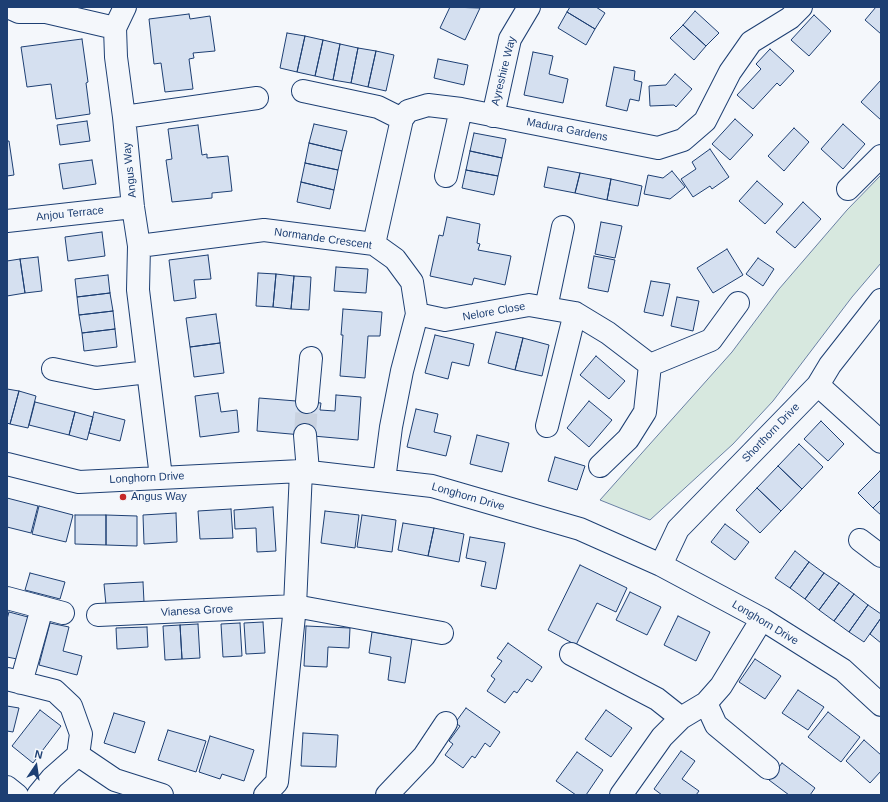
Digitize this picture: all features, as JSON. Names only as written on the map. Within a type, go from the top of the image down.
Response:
[{"type":"street","name":"Angus Way","points":[[125,7],[115,28],[116,57],[133,207],[139,246],[138,290],[161,477]]},
{"type":"street","name":"Ayreshire Way","points":[[493,116],[510,39],[529,7]]},
{"type":"street","name":"Madura Gardens","points":[[402,119],[408,110],[428,105],[461,109],[658,148],[684,140],[705,122],[730,72],[750,42],[790,18],[801,7]]},
{"type":"street","points":[[8,9],[19,12],[46,12],[115,28]]},
{"type":"street","points":[[302,91],[378,107],[402,119],[374,244]]},
{"type":"street","points":[[124,117],[257,98]]},
{"type":"street","points":[[446,176],[461,109]]},
{"type":"street","points":[[848,190],[881,156]]},
{"type":"street","name":"Anjou Terrace","points":[[7,221],[133,207]]},
{"type":"street","points":[[546,308],[563,227]]},
{"type":"street","name":"Normande Crescent","points":[[139,246],[264,230],[374,244],[395,259],[412,282],[417,314],[402,371],[391,427],[384,480]]},
{"type":"street","name":"Shorthorn Drive","points":[[661,564],[678,529],[818,384],[830,365],[881,300]]},
{"type":"street","points":[[600,466],[628,440],[645,412],[650,365],[711,340],[738,303]]},
{"type":"street","name":"Nelore Close","points":[[417,314],[445,320],[529,305],[575,313],[608,333],[650,365]]},
{"type":"street","points":[[547,426],[575,313]]},
{"type":"street","points":[[307,402],[311,358]]},
{"type":"street","points":[[53,369],[96,378],[148,372]]},
{"type":"street","points":[[818,384],[881,442]]},
{"type":"street","points":[[265,795],[277,782],[295,606],[305,435]]},
{"type":"street","name":"Longhorn Drive","points":[[7,464],[79,482],[304,471],[432,486],[580,529],[661,564],[762,619],[843,670],[881,705]]},
{"type":"street","points":[[860,540],[881,556]]},
{"type":"street","points":[[7,598],[63,613]]},
{"type":"street","name":"Vianesa Grove","points":[[98,615],[295,606],[442,633]]},
{"type":"street","points":[[38,795],[52,778],[78,755],[81,734],[71,706],[54,691],[14,681],[42,608]]},
{"type":"street","points":[[625,794],[662,737],[681,718],[706,703],[721,686],[762,619]]},
{"type":"street","points":[[571,654],[657,699],[681,718]]},
{"type":"street","points":[[706,703],[716,725],[768,768]]},
{"type":"street","points":[[387,795],[424,756],[446,723]]},
{"type":"street","points":[[78,755],[115,780],[162,795]]},
{"type":"street","points":[[7,787],[17,795]]},
{"type":"shaded area","points":[[881,175],[881,263],[852,297],[773,401],[733,444],[650,520],[600,500],[732,352],[779,289],[847,210]]},
{"type":"building","points":[[450,7],[480,8],[465,40],[440,28]]},
{"type":"building","points":[[570,7],[596,7],[605,13],[595,29],[567,12]]},
{"type":"building","points":[[876,7],[881,7],[881,34],[865,20]]},
{"type":"building","points":[[695,11],[719,33],[706,46],[683,25]]},
{"type":"building","points":[[567,12],[595,29],[586,45],[558,28]]},
{"type":"building","points":[[189,14],[190,19],[210,16],[215,51],[193,53],[194,58],[189,59],[193,89],[165,92],[161,63],[154,64],[149,19]]},
{"type":"building","points":[[814,15],[831,31],[809,56],[791,40]]},
{"type":"building","points":[[683,25],[706,46],[694,60],[670,38]]},
{"type":"building","points":[[287,33],[305,36],[297,72],[280,68]]},
{"type":"building","points":[[305,36],[323,40],[315,76],[297,72]]},
{"type":"building","points":[[82,39],[88,82],[86,83],[90,114],[56,119],[51,84],[27,87],[21,47]]},
{"type":"building","points":[[323,40],[340,44],[333,80],[315,76]]},
{"type":"building","points":[[340,44],[358,48],[351,83],[333,80]]},
{"type":"building","points":[[358,48],[376,51],[368,87],[351,83]]},
{"type":"building","points":[[770,49],[794,71],[780,86],[777,83],[753,109],[737,95],[761,69],[756,64]]},
{"type":"building","points":[[376,51],[394,55],[386,91],[368,87]]},
{"type":"building","points":[[533,52],[553,56],[549,74],[568,79],[563,103],[524,95]]},
{"type":"building","points":[[438,59],[468,65],[464,85],[434,78]]},
{"type":"building","points":[[614,67],[635,71],[634,80],[642,82],[639,101],[630,99],[627,111],[606,106]]},
{"type":"building","points":[[675,74],[692,89],[676,107],[674,105],[650,106],[649,86],[666,85]]},
{"type":"building","points":[[881,80],[881,120],[861,102]]},
{"type":"building","points":[[735,119],[753,135],[730,160],[712,144]]},
{"type":"building","points":[[87,121],[90,141],[60,145],[57,125]]},
{"type":"building","points":[[314,124],[347,131],[342,151],[309,143]]},
{"type":"building","points":[[843,124],[865,144],[843,169],[821,149]]},
{"type":"building","points":[[198,125],[202,155],[207,154],[207,158],[228,156],[232,191],[212,193],[212,198],[172,202],[166,160],[172,159],[168,129]]},
{"type":"building","points":[[794,128],[809,142],[784,171],[768,156]]},
{"type":"building","points":[[474,133],[506,139],[502,158],[470,151]]},
{"type":"building","points":[[7,141],[9,141],[14,175],[7,176]]},
{"type":"building","points":[[309,143],[342,151],[338,170],[305,163]]},
{"type":"building","points":[[710,149],[729,177],[712,189],[710,186],[693,197],[681,179],[696,169],[692,162]]},
{"type":"building","points":[[470,151],[502,158],[498,176],[466,170]]},
{"type":"building","points":[[92,160],[96,184],[63,189],[59,164]]},
{"type":"building","points":[[305,163],[338,170],[334,190],[301,182]]},
{"type":"building","points":[[548,167],[580,173],[575,193],[544,187]]},
{"type":"building","points":[[466,170],[498,176],[494,195],[462,188]]},
{"type":"building","points":[[672,171],[685,187],[670,199],[644,194],[648,175],[663,178]]},
{"type":"building","points":[[580,173],[611,179],[607,200],[575,193]]},
{"type":"building","points":[[611,179],[642,186],[638,206],[607,200]]},
{"type":"building","points":[[757,181],[783,204],[765,224],[739,201]]},
{"type":"building","points":[[301,182],[334,190],[330,209],[297,202]]},
{"type":"building","points":[[803,202],[821,219],[795,248],[776,232]]},
{"type":"building","points":[[447,217],[480,224],[477,243],[480,244],[478,250],[511,256],[505,285],[474,278],[472,285],[430,276],[439,235],[443,236]]},
{"type":"building","points":[[601,222],[622,226],[615,258],[595,254]]},
{"type":"building","points":[[102,232],[105,256],[68,261],[65,237]]},
{"type":"building","points":[[727,249],[743,275],[713,293],[697,268]]},
{"type":"building","points":[[208,255],[211,279],[194,280],[196,298],[174,301],[169,260]]},
{"type":"building","points":[[594,256],[615,260],[608,292],[588,288]]},
{"type":"building","points":[[38,257],[42,291],[25,293],[20,259]]},
{"type":"building","points":[[758,258],[774,269],[763,286],[746,274]]},
{"type":"building","points":[[20,259],[25,293],[7,296],[7,261]]},
{"type":"building","points":[[336,267],[368,269],[366,293],[334,291]]},
{"type":"building","points":[[258,273],[276,274],[273,307],[256,306]]},
{"type":"building","points":[[276,274],[294,276],[291,309],[273,307]]},
{"type":"building","points":[[108,275],[110,293],[77,297],[75,279]]},
{"type":"building","points":[[294,276],[311,277],[309,310],[291,309]]},
{"type":"building","points":[[651,281],[670,284],[663,316],[644,312]]},
{"type":"building","points":[[110,293],[113,311],[79,315],[77,297]]},
{"type":"building","points":[[677,297],[699,301],[693,331],[671,326]]},
{"type":"building","points":[[343,309],[382,312],[380,336],[368,336],[365,378],[340,376]]},
{"type":"building","points":[[113,311],[115,329],[82,333],[79,315]]},
{"type":"building","points":[[216,314],[220,343],[190,347],[186,318]]},
{"type":"building","points":[[115,329],[117,347],[84,351],[82,333]]},
{"type":"building","points":[[496,332],[523,338],[515,370],[488,363]]},
{"type":"building","points":[[435,335],[474,344],[469,366],[452,362],[448,379],[425,373]]},
{"type":"building","points":[[523,338],[549,345],[542,376],[515,370]]},
{"type":"building","points":[[220,343],[224,373],[194,377],[190,347]]},
{"type":"building","points":[[596,356],[625,381],[609,399],[580,375]]},
{"type":"building","points":[[7,389],[19,391],[10,424],[7,423]]},
{"type":"building","points":[[19,391],[36,396],[28,428],[10,424]]},
{"type":"building","points":[[218,393],[221,412],[237,410],[239,432],[200,437],[195,396]]},
{"type":"building","points":[[336,395],[361,397],[358,440],[257,431],[259,398],[321,403],[320,410],[335,411]]},
{"type":"building","points":[[589,401],[612,420],[589,447],[567,428]]},
{"type":"building","points":[[35,402],[75,412],[69,435],[29,425]]},
{"type":"building","points":[[416,409],[438,414],[434,432],[451,436],[446,456],[407,447]]},
{"type":"building","points":[[75,412],[93,417],[87,440],[69,435]]},
{"type":"building","points":[[94,412],[125,420],[120,441],[89,433]]},
{"type":"building","points":[[821,421],[844,444],[828,461],[804,439]]},
{"type":"building","points":[[477,435],[509,443],[502,472],[470,464]]},
{"type":"building","points":[[799,444],[823,467],[802,489],[778,466]]},
{"type":"building","points":[[555,457],[585,466],[577,490],[548,481]]},
{"type":"building","points":[[778,466],[802,489],[781,511],[757,488]]},
{"type":"building","points":[[880,471],[881,500],[873,508],[858,493]]},
{"type":"building","points":[[757,488],[781,511],[760,533],[736,510]]},
{"type":"building","points":[[7,498],[38,506],[31,533],[7,527]]},
{"type":"building","points":[[881,500],[881,515],[873,508]]},
{"type":"building","points":[[39,506],[73,515],[66,542],[32,534]]},
{"type":"building","points":[[273,507],[276,551],[257,552],[256,528],[235,529],[234,510]]},
{"type":"building","points":[[231,509],[233,538],[200,539],[198,511]]},
{"type":"building","points":[[325,511],[359,515],[355,548],[321,543]]},
{"type":"building","points":[[176,513],[177,542],[144,544],[143,515]]},
{"type":"building","points":[[75,515],[106,515],[106,545],[75,544]]},
{"type":"building","points":[[106,515],[137,516],[137,546],[106,545]]},
{"type":"building","points":[[362,515],[396,520],[392,552],[357,547]]},
{"type":"building","points":[[403,523],[434,528],[428,556],[398,550]]},
{"type":"building","points":[[725,524],[749,542],[735,560],[711,542]]},
{"type":"building","points":[[434,528],[464,534],[459,562],[428,556]]},
{"type":"building","points":[[470,537],[505,543],[496,589],[481,586],[486,562],[466,558]]},
{"type":"building","points":[[795,551],[809,562],[790,588],[775,578]]},
{"type":"building","points":[[809,562],[824,573],[805,599],[790,588]]},
{"type":"building","points":[[580,565],[627,588],[616,612],[597,603],[576,645],[548,630]]},
{"type":"building","points":[[30,573],[65,582],[60,599],[25,590]]},
{"type":"building","points":[[824,573],[839,583],[819,610],[805,599]]},
{"type":"building","points":[[143,582],[144,602],[106,605],[104,584]]},
{"type":"building","points":[[839,583],[854,594],[834,621],[819,610]]},
{"type":"building","points":[[630,592],[661,607],[647,635],[616,620]]},
{"type":"building","points":[[854,594],[868,605],[849,632],[834,621]]},
{"type":"building","points":[[868,605],[881,614],[881,618],[864,642],[849,632]]},
{"type":"building","points":[[9,612],[28,617],[17,659],[7,657],[7,619]]},
{"type":"building","points":[[678,616],[710,632],[696,661],[664,645]]},
{"type":"building","points":[[881,618],[881,643],[870,634]]},
{"type":"building","points":[[263,622],[265,653],[246,654],[244,623]]},
{"type":"building","points":[[50,623],[69,627],[63,651],[82,656],[77,675],[39,665]]},
{"type":"building","points":[[240,623],[242,656],[223,657],[221,624]]},
{"type":"building","points":[[198,624],[200,658],[182,659],[180,625]]},
{"type":"building","points":[[180,625],[182,659],[165,660],[163,626]]},
{"type":"building","points":[[306,626],[350,628],[349,648],[328,647],[327,667],[304,666]]},
{"type":"building","points":[[147,627],[148,647],[117,649],[116,628]]},
{"type":"building","points":[[372,632],[412,639],[405,683],[388,680],[391,657],[369,653]]},
{"type":"building","points":[[508,643],[542,667],[532,682],[527,679],[517,693],[514,691],[505,703],[487,691],[495,679],[491,676],[502,661],[497,658]]},
{"type":"building","points":[[755,659],[781,676],[765,699],[739,682]]},
{"type":"building","points":[[798,690],[824,707],[808,730],[782,713]]},
{"type":"building","points":[[7,706],[19,708],[13,732],[7,731]]},
{"type":"building","points":[[466,708],[500,732],[490,747],[485,743],[475,758],[472,756],[463,768],[445,755],[453,744],[449,741],[460,726],[455,723]]},
{"type":"building","points":[[40,710],[61,726],[33,763],[12,746]]},
{"type":"building","points":[[606,710],[632,728],[611,757],[585,739]]},
{"type":"building","points":[[828,712],[860,737],[841,762],[808,737]]},
{"type":"building","points":[[114,713],[145,722],[135,753],[104,743]]},
{"type":"building","points":[[168,730],[206,741],[196,772],[158,760]]},
{"type":"building","points":[[303,733],[338,735],[336,767],[301,766]]},
{"type":"building","points":[[210,736],[254,750],[244,781],[222,774],[220,779],[199,772]]},
{"type":"building","points":[[864,740],[881,755],[881,771],[870,783],[846,761]]},
{"type":"building","points":[[681,751],[695,761],[682,779],[699,791],[696,795],[662,795],[654,789]]},
{"type":"building","points":[[577,752],[603,770],[586,795],[576,795],[556,781]]},
{"type":"building","points":[[782,763],[815,788],[810,795],[789,795],[769,780]]},
{"type":"tunnel","points":[[305,435],[307,402]]},
{"type":"place","name":"Angus Way","points":[[123,497]]}]
